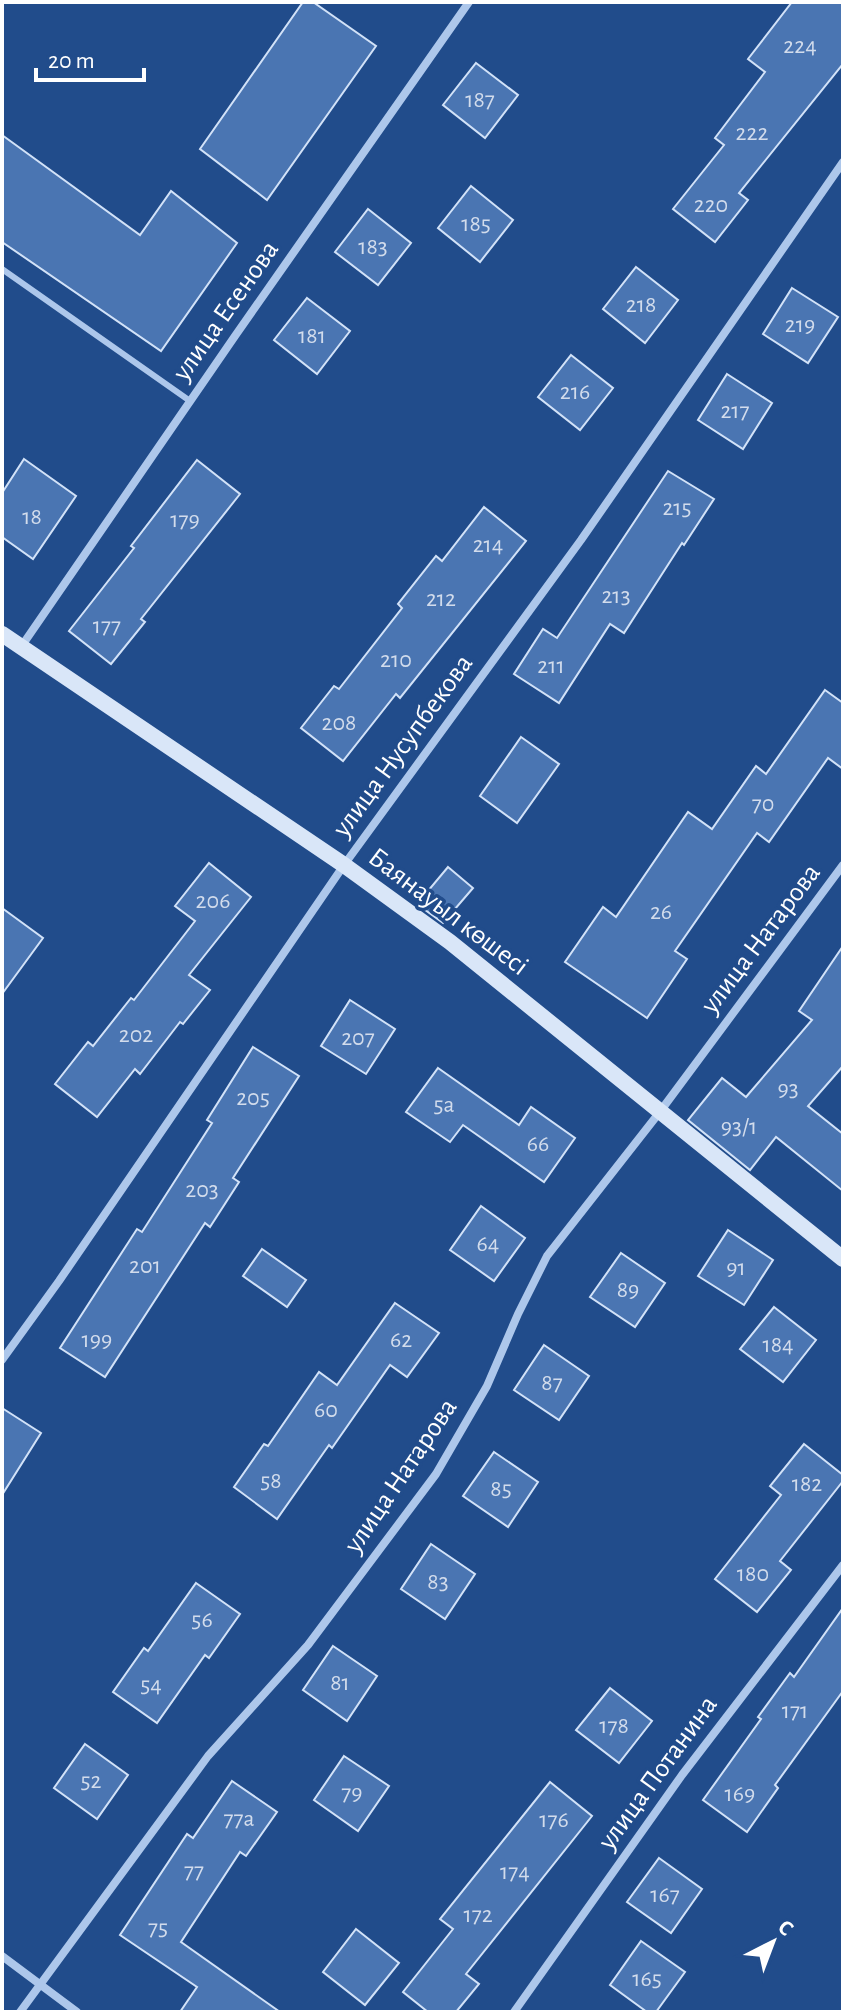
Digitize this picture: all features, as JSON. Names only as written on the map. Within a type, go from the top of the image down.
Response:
[{"type":"main road","name":"Баянауыл көшесі","points":[[2,634],[344,865],[450,942],[843,1259]]},
{"type":"street","name":"улица Есенова","points":[[21,647],[469,2]]},
{"type":"street","name":"улица Нусупбекова","points":[[2,1360],[344,865],[581,540],[843,162]]},
{"type":"street","name":"улица Натарова","points":[[20,2012],[208,1756],[308,1645],[436,1474],[487,1386],[547,1256],[659,1113],[843,865]]},
{"type":"street","name":"улица Потанина","points":[[514,2012],[682,1775],[843,1565]]},
{"type":"street","points":[[2,1956],[77,2012]]},
{"type":"lane","points":[[2,269],[190,401]]},
{"type":"building","points":[[303,2],[313,2],[376,46],[267,200],[200,149]]},
{"type":"building","points":[[792,2],[843,2],[843,64],[739,193],[748,200],[715,242],[673,209],[724,145],[715,138],[765,72],[748,59]]},
{"type":"building","points":[[476,63],[518,95],[485,138],[443,105]]},
{"type":"building","points":[[2,135],[140,235],[171,191],[237,243],[161,351],[2,242]]},
{"type":"building","points":[[471,186],[513,220],[480,262],[438,228]]},
{"type":"building","points":[[368,209],[411,243],[378,285],[335,252]]},
{"type":"building","points":[[636,267],[678,300],[645,343],[603,309]]},
{"type":"building","points":[[792,288],[838,317],[808,363],[763,334]]},
{"type":"building","points":[[307,298],[350,331],[317,374],[274,340]]},
{"type":"building","points":[[571,355],[613,388],[580,430],[538,397]]},
{"type":"building","points":[[727,374],[772,403],[743,449],[698,420]]},
{"type":"building","points":[[24,459],[76,496],[33,559],[2,537],[2,493]]},
{"type":"building","points":[[197,460],[240,494],[141,619],[145,622],[111,664],[69,631]]},
{"type":"building","points":[[668,471],[714,499],[624,633],[610,624],[559,703],[514,674],[543,629],[557,638]]},
{"type":"building","points":[[484,507],[526,541],[400,698],[396,694],[343,761],[301,728],[334,686],[339,689],[402,608],[398,604],[436,556],[442,561]]},
{"type":"building","points":[[825,690],[843,703],[843,769],[828,758],[769,842],[757,833],[675,951],[687,959],[647,1018],[565,962],[603,907],[616,917],[688,812],[712,829],[756,766],[766,774]]},
{"type":"building","points":[[521,737],[559,764],[517,823],[480,796]]},
{"type":"building","points":[[209,863],[251,897],[189,975],[210,990],[183,1024],[180,1022],[140,1074],[135,1069],[97,1117],[55,1084],[88,1042],[93,1046],[131,998],[134,1000],[195,921],[175,906]]},
{"type":"building","points":[[448,867],[473,888],[443,923],[417,904]]},
{"type":"building","points":[[2,908],[43,938],[2,994]]},
{"type":"building","points":[[843,946],[843,1066],[808,1106],[843,1134],[843,1191],[776,1137],[750,1170],[688,1120],[722,1078],[746,1097],[812,1020],[799,1011]]},
{"type":"building","points":[[350,1000],[395,1029],[366,1074],[321,1046]]},
{"type":"building","points":[[253,1047],[299,1076],[233,1178],[239,1182],[210,1227],[205,1223],[105,1377],[60,1348],[137,1229],[142,1232],[212,1123],[207,1120]]},
{"type":"building","points":[[438,1068],[519,1125],[531,1107],[575,1138],[544,1182],[463,1125],[450,1142],[406,1112]]},
{"type":"building","points":[[481,1206],[525,1238],[494,1281],[450,1250]]},
{"type":"building","points":[[728,1230],[773,1260],[744,1305],[698,1276]]},
{"type":"building","points":[[262,1249],[306,1280],[287,1307],[243,1276]]},
{"type":"building","points":[[621,1253],[665,1283],[635,1327],[590,1297]]},
{"type":"building","points":[[395,1303],[439,1333],[407,1377],[390,1365],[277,1519],[234,1487],[264,1444],[268,1446],[319,1372],[337,1385]]},
{"type":"building","points":[[774,1307],[816,1340],[783,1382],[740,1349]]},
{"type":"building","points":[[544,1345],[589,1376],[559,1420],[514,1390]]},
{"type":"building","points":[[2,1408],[41,1433],[2,1495]]},
{"type":"building","points":[[804,1444],[843,1475],[843,1481],[780,1561],[791,1570],[757,1612],[715,1579],[781,1495],[770,1486]]},
{"type":"building","points":[[494,1452],[538,1482],[508,1527],[463,1496]]},
{"type":"building","points":[[431,1544],[475,1574],[445,1619],[401,1589]]},
{"type":"building","points":[[196,1583],[240,1614],[209,1658],[205,1655],[157,1723],[113,1692],[144,1648],[148,1651]]},
{"type":"building","points":[[843,1608],[843,1691],[775,1785],[778,1788],[747,1832],[703,1800],[790,1673],[794,1677]]},
{"type":"building","points":[[333,1646],[377,1676],[347,1721],[303,1690]]},
{"type":"building","points":[[610,1688],[652,1721],[619,1763],[576,1730]]},
{"type":"building","points":[[85,1744],[128,1775],[97,1819],[54,1788]]},
{"type":"building","points":[[344,1756],[389,1786],[358,1831],[314,1800]]},
{"type":"building","points":[[232,1781],[277,1812],[246,1856],[240,1852],[181,1942],[280,2012],[180,2012],[197,1987],[120,1935],[187,1834],[193,1838]]},
{"type":"building","points":[[550,1782],[592,1816],[466,1974],[479,1984],[456,2012],[428,2012],[403,1992],[453,1929],[440,1919]]},
{"type":"building","points":[[659,1858],[702,1889],[671,1933],[627,1902]]},
{"type":"building","points":[[356,1929],[399,1963],[365,2005],[323,1972]]},
{"type":"building","points":[[641,1941],[685,1972],[656,2012],[647,2012],[610,1985]]}]
